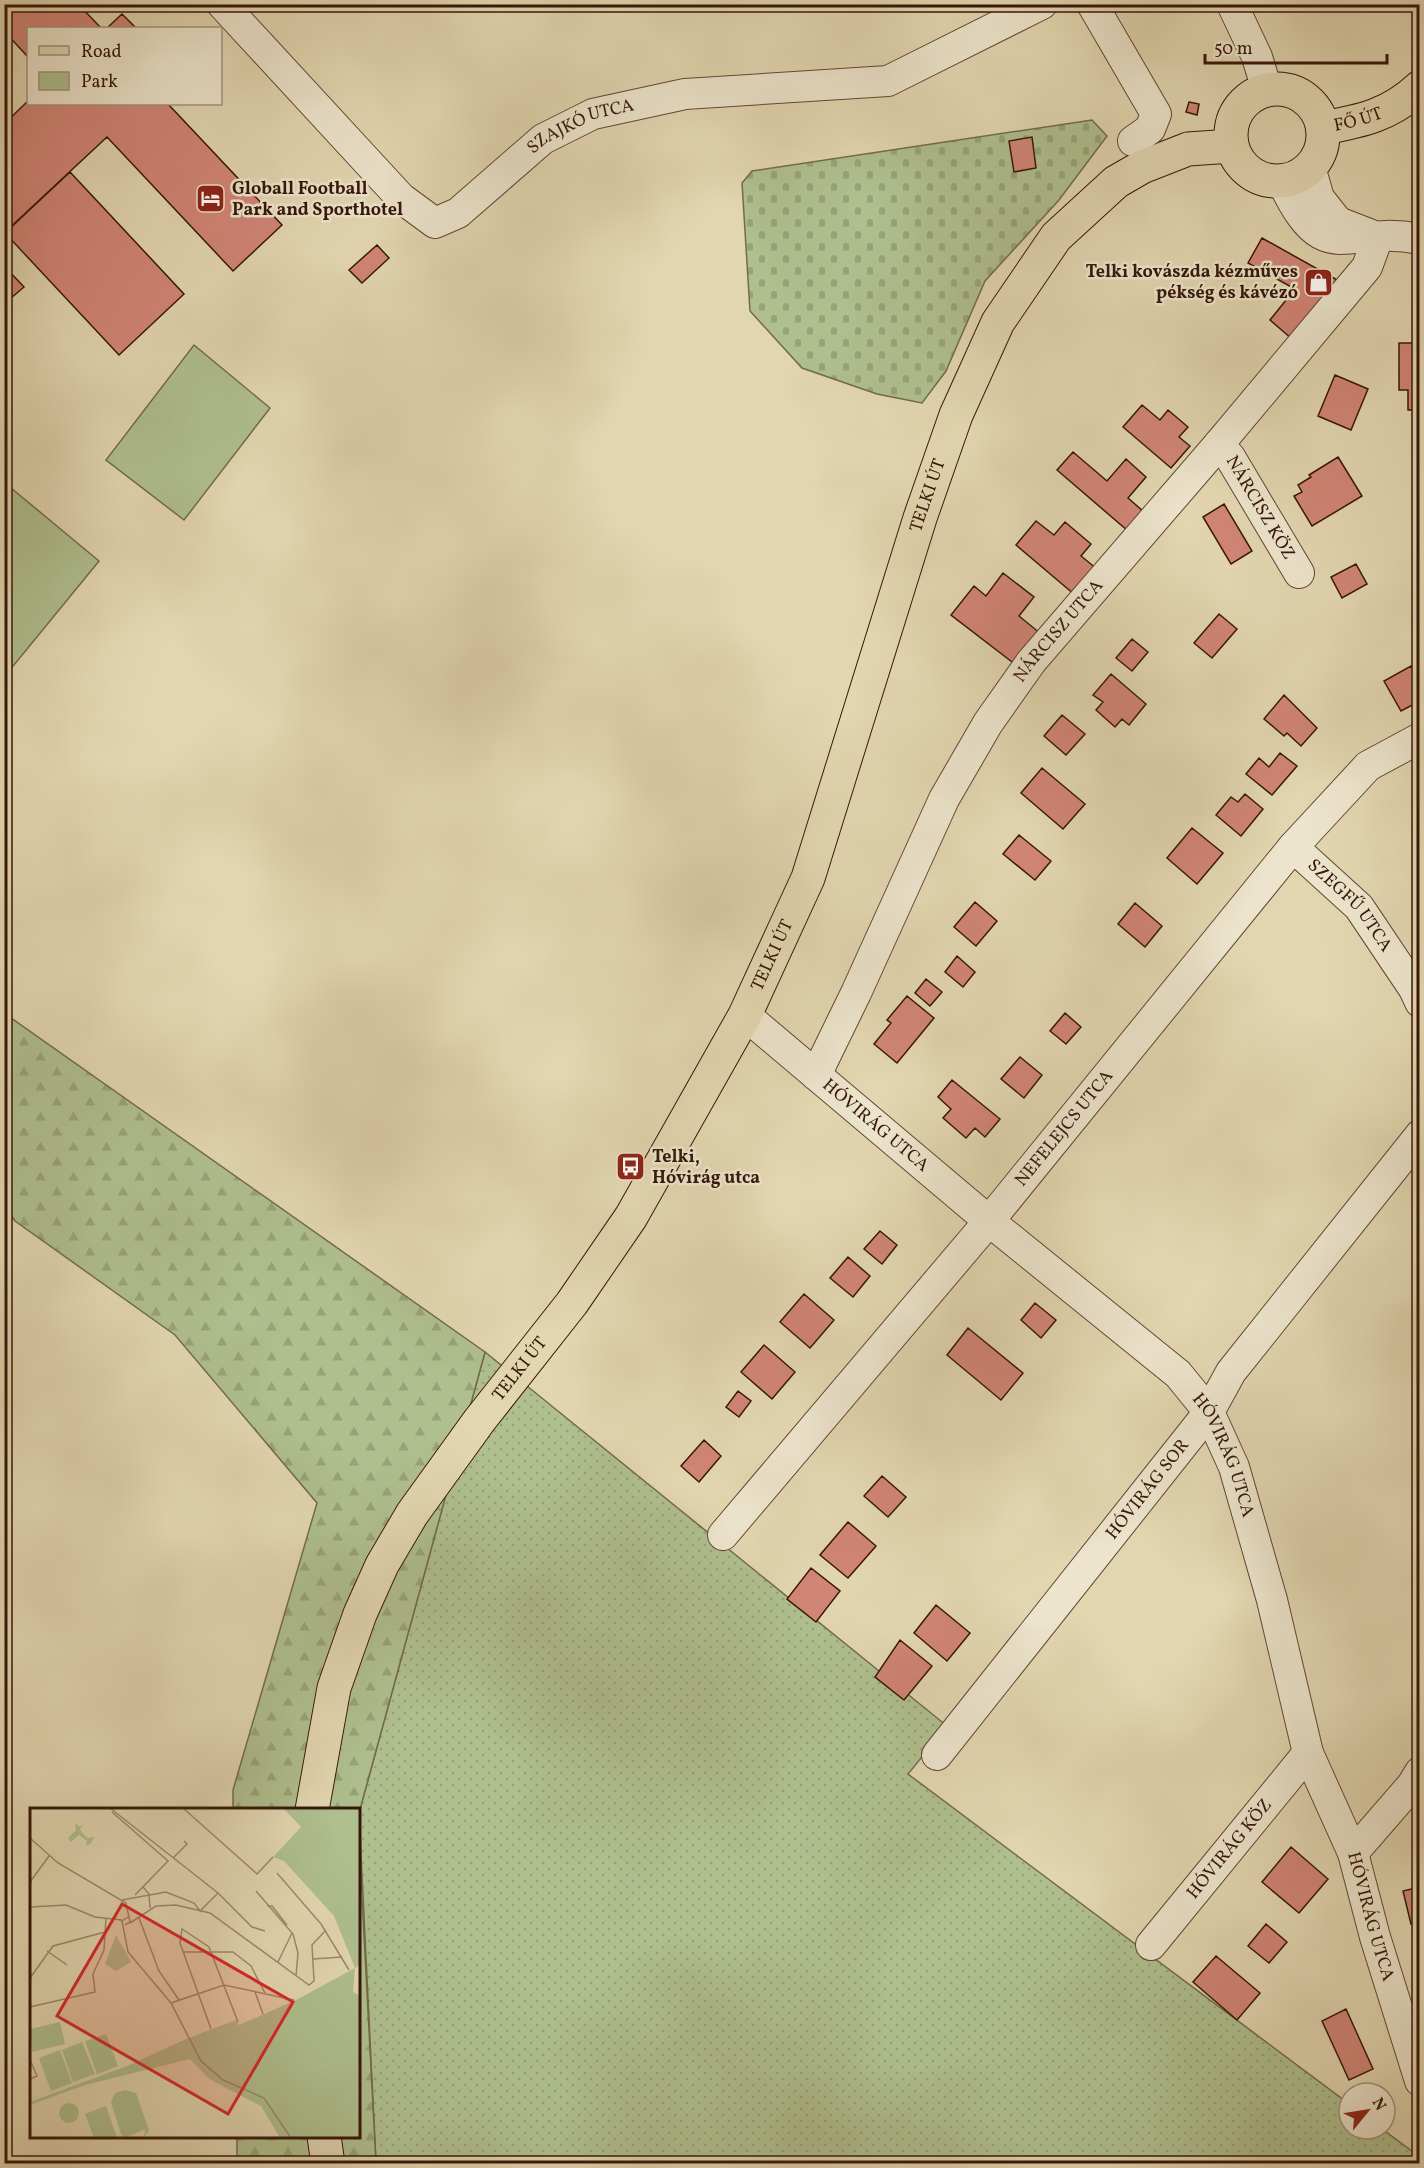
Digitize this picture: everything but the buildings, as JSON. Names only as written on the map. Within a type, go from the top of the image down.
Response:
[{"type":"main road","name":"FŐ ÚT","points":[[1323,128],[1362,121],[1401,105],[1419,87]]},
{"type":"main road","points":[[1267,90],[1285,90],[1302,96],[1315,109],[1323,128],[1321,148],[1296,174],[1269,180],[1256,176],[1241,163],[1232,146],[1233,122],[1238,110],[1245,101],[1267,90]]},
{"type":"main road","name":"TELKI ÚT","points":[[312,1808],[334,1688],[360,1614],[382,1564],[419,1505],[479,1421],[572,1302],[631,1217],[745,1015],[808,878],[920,518],[956,415],[998,322],[1056,237],[1116,182],[1142,167],[1188,149],[1232,146]]},
{"type":"main road","points":[[324,2138],[328,2163]]},
{"type":"street","name":"SZAJKÓ UTCA","points":[[222,4],[401,198],[435,223],[458,213],[543,139],[593,114],[685,94],[888,81],[1042,4]]},
{"type":"street","points":[[1092,4],[1156,114],[1150,129],[1133,141]]},
{"type":"street","points":[[1232,4],[1257,57],[1267,90]]},
{"type":"street","points":[[1296,174],[1296,210],[1313,231],[1336,240],[1398,235],[1419,239]]},
{"type":"street","name":"NÁRCISZ UTCA","points":[[816,1075],[944,799],[988,723],[1031,662],[1219,444],[1367,267],[1378,237]]},
{"type":"street","name":"NÁRCISZ KÖZ","points":[[1219,444],[1230,457],[1299,573]]},
{"type":"street","name":"NEFELEJCS UTCA","points":[[723,1535],[989,1221],[1293,848],[1368,766],[1419,738]]},
{"type":"street","name":"SZEGFŰ UTCA","points":[[1293,848],[1359,907],[1414,989],[1419,1002]]},
{"type":"street","name":"HÓVIRÁG UTCA","points":[[745,1015],[989,1221],[1178,1374],[1209,1412],[1234,1467],[1272,1600],[1308,1753],[1353,1853],[1375,1936],[1419,2081]]},
{"type":"street","name":"HÓVIRÁG SOR","points":[[937,1755],[1209,1412],[1231,1372],[1419,1135]]},
{"type":"street","name":"HÓVIRÁG KÖZ","points":[[1151,1945],[1308,1753]]},
{"type":"street","points":[[1353,1853],[1412,1785],[1419,1772]]},
{"type":"green space","points":[[1092,120],[1107,136],[1059,200],[985,281],[946,371],[922,403],[877,394],[802,368],[750,311],[742,183],[752,171]]},
{"type":"green space","points":[[194,345],[270,408],[184,520],[106,460]]},
{"type":"green space","points":[[5,483],[99,561],[5,676]]},
{"type":"green space","points":[[4,1013],[485,1352],[360,1809],[233,1808],[233,1790],[317,1503],[175,1335],[15,1221],[5,1207]]},
{"type":"green space","points":[[485,1352],[947,1726],[908,1774],[1337,2095],[1337,2141],[1397,2140],[1420,2157],[1419,2164],[376,2163],[360,1809]]},
{"type":"green space","points":[[360,1859],[376,2163],[237,2163],[237,2138],[360,2138]]},
{"type":"place","name":"Globall Football Park and Sporthotel","points":[[211,199]]},
{"type":"place","name":"Telki kovászda kézműves pékség és kávézó","points":[[1319,282]]},
{"type":"place","name":"Telki, Hóvirág utca","points":[[631,1167]]}]
